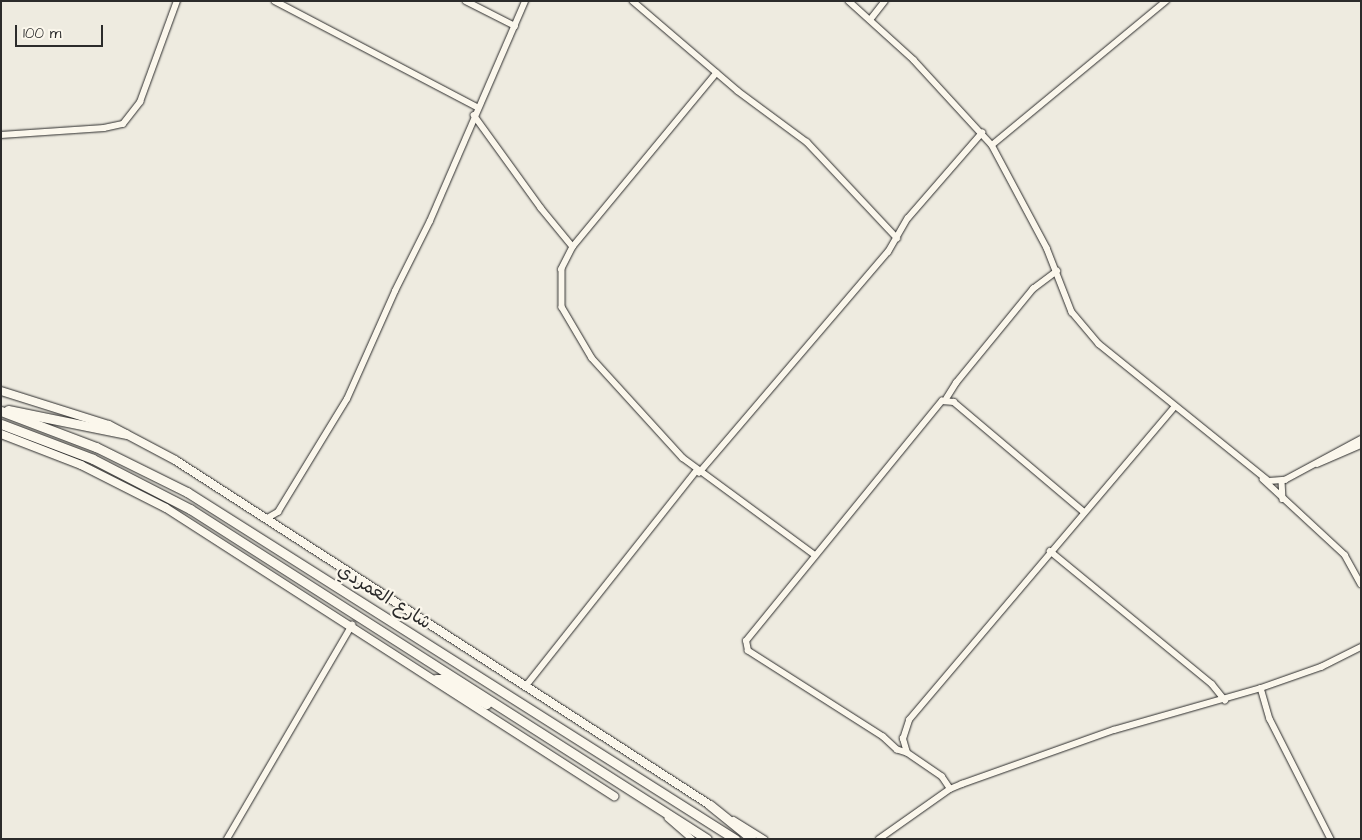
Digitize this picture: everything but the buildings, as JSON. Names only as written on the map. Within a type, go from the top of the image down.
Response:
[{"type":"main road","points":[[1,410],[126,434]]},
{"type":"main road","name":"شارع العمردي","points":[[1,410],[96,447],[192,496],[735,839]]},
{"type":"main road","name":"شارع العمردي","points":[[1,424],[93,459],[190,509],[707,839]]},
{"type":"main road","points":[[436,679],[442,678],[499,711],[522,720]]},
{"type":"main road","points":[[710,805],[752,839]]},
{"type":"street","points":[[1,135],[104,128],[124,124],[140,102],[178,1]]},
{"type":"street","points":[[275,1],[477,107]]},
{"type":"street","points":[[466,1],[515,26]]},
{"type":"street","points":[[266,519],[278,512],[347,399],[395,291],[430,221],[477,107],[525,1]]},
{"type":"street","points":[[633,1],[717,73],[807,142],[897,238]]},
{"type":"street","points":[[849,1],[914,60],[992,145],[1057,271],[1068,303],[1084,329],[1174,407],[1261,476],[1282,499],[1345,555],[1361,584]]},
{"type":"street","points":[[870,20],[885,1]]},
{"type":"street","points":[[992,145],[1163,2]]},
{"type":"street","points":[[717,73],[574,247],[560,282],[566,318],[611,380],[698,472],[815,555]]},
{"type":"street","points":[[474,114],[541,208],[574,247]]},
{"type":"street","points":[[525,687],[698,472],[897,238],[908,218],[982,133]]},
{"type":"street","points":[[946,400],[956,383],[1034,289],[1057,271]]},
{"type":"street","points":[[1,391],[80,414],[126,434],[189,468],[525,687],[764,839]]},
{"type":"street","points":[[950,789],[942,776],[906,753],[897,750],[883,737],[746,649],[746,641],[939,402],[946,400],[954,402],[1083,511]]},
{"type":"street","points":[[906,753],[903,732],[914,713],[1083,511],[1174,407]]},
{"type":"street","points":[[1,434],[81,465],[145,496],[352,625],[614,796]]},
{"type":"street","points":[[1261,476],[1282,481],[1361,440]]},
{"type":"street","points":[[1310,466],[1361,445]]},
{"type":"street","points":[[1282,481],[1282,499]]},
{"type":"street","points":[[278,512],[279,528]]},
{"type":"street","points":[[1050,551],[1212,684],[1225,700]]},
{"type":"street","points":[[227,839],[352,625]]},
{"type":"street","points":[[879,839],[950,789],[1114,730],[1225,700],[1261,688],[1321,667],[1361,647]]},
{"type":"street","points":[[1261,688],[1270,719],[1331,839]]},
{"type":"street","points":[[654,805],[692,839]]}]
